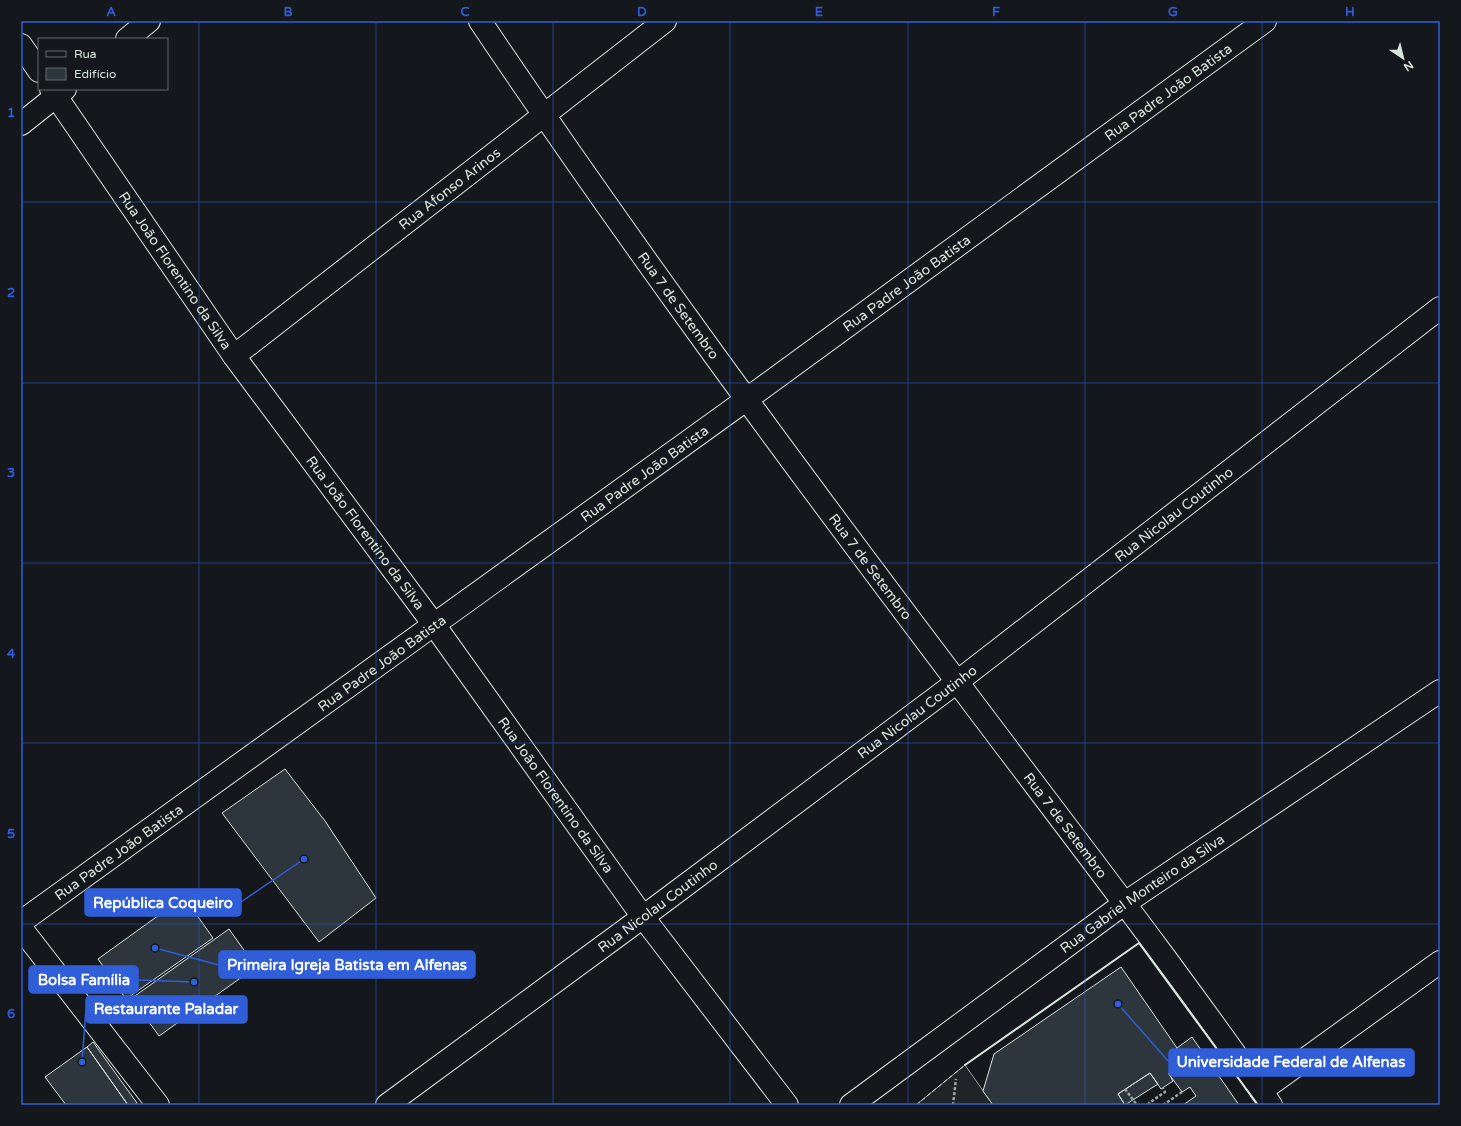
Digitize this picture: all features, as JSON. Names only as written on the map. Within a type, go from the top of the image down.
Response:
[{"type":"street","points":[[128,38],[149,21]]},
{"type":"street","name":"Rua 7 de Setembro","points":[[480,21],[544,116],[748,400],[956,682],[1125,903],[1266,1098]]},
{"type":"street","name":"Rua Afonso Arinos","points":[[234,356],[665,21]]},
{"type":"street","name":"Rua Padre João Batista","points":[[21,922],[748,400],[1264,21]]},
{"type":"street","points":[[21,45],[38,70]]},
{"type":"street","points":[[21,124],[57,91]]},
{"type":"street","name":"Rua João Florentino da Silva","points":[[57,91],[234,356],[435,626],[643,917],[787,1105]]},
{"type":"street","name":"Rua Nicolau Coutinho","points":[[387,1105],[643,917],[956,682],[1440,308]]},
{"type":"street","name":"Rua Gabriel Monteiro da Silva","points":[[852,1105],[1125,903],[1440,691]]},
{"type":"street","points":[[21,928],[158,1105]]},
{"type":"street","points":[[1266,1098],[1440,962]]},
{"type":"path","points":[[953,1105],[956,1078]]},
{"type":"path","points":[[1150,1105],[1149,1103],[1165,1092],[1163,1088]]},
{"type":"path","points":[[1125,1089],[1137,1105]]},
{"type":"path","points":[[1163,1105],[1182,1092]]},
{"type":"shaded area","points":[[965,1065],[993,1105],[916,1105]]},
{"type":"building","points":[[285,769],[325,821],[376,898],[319,942],[222,813]]},
{"type":"building","points":[[184,897],[213,938],[126,999],[98,959]]},
{"type":"building","points":[[229,929],[256,967],[159,1036],[132,998]]},
{"type":"building","points":[[1121,967],[1177,1048],[1169,1074],[1173,1081],[1161,1089],[1150,1073],[1118,1094],[1125,1105],[993,1105],[983,1091],[994,1054]]},
{"type":"building","points":[[1192,1037],[1239,1105],[1183,1105],[1196,1096],[1190,1087],[1182,1092],[1169,1074],[1177,1048]]},
{"type":"building","points":[[93,1042],[137,1103],[134,1105],[128,1105],[87,1047]]},
{"type":"building","points":[[87,1047],[128,1105],[66,1105],[45,1077]]},
{"type":"building","points":[[1150,1073],[1158,1084],[1125,1105],[1118,1094]]},
{"type":"fence","points":[[916,1105],[965,1065]]},
{"type":"wall","points":[[965,1065],[1139,943],[1258,1105]]},
{"type":"place","name":"República Coqueiro","points":[[304,859]]},
{"type":"place","name":"Primeira Igreja Batista em Alfenas","points":[[155,948]]},
{"type":"place","name":"Bolsa Família","points":[[194,982]]},
{"type":"place","name":"Universidade Federal de Alfenas","points":[[1118,1004]]},
{"type":"place","name":"Restaurante Paladar","points":[[82,1062]]}]
